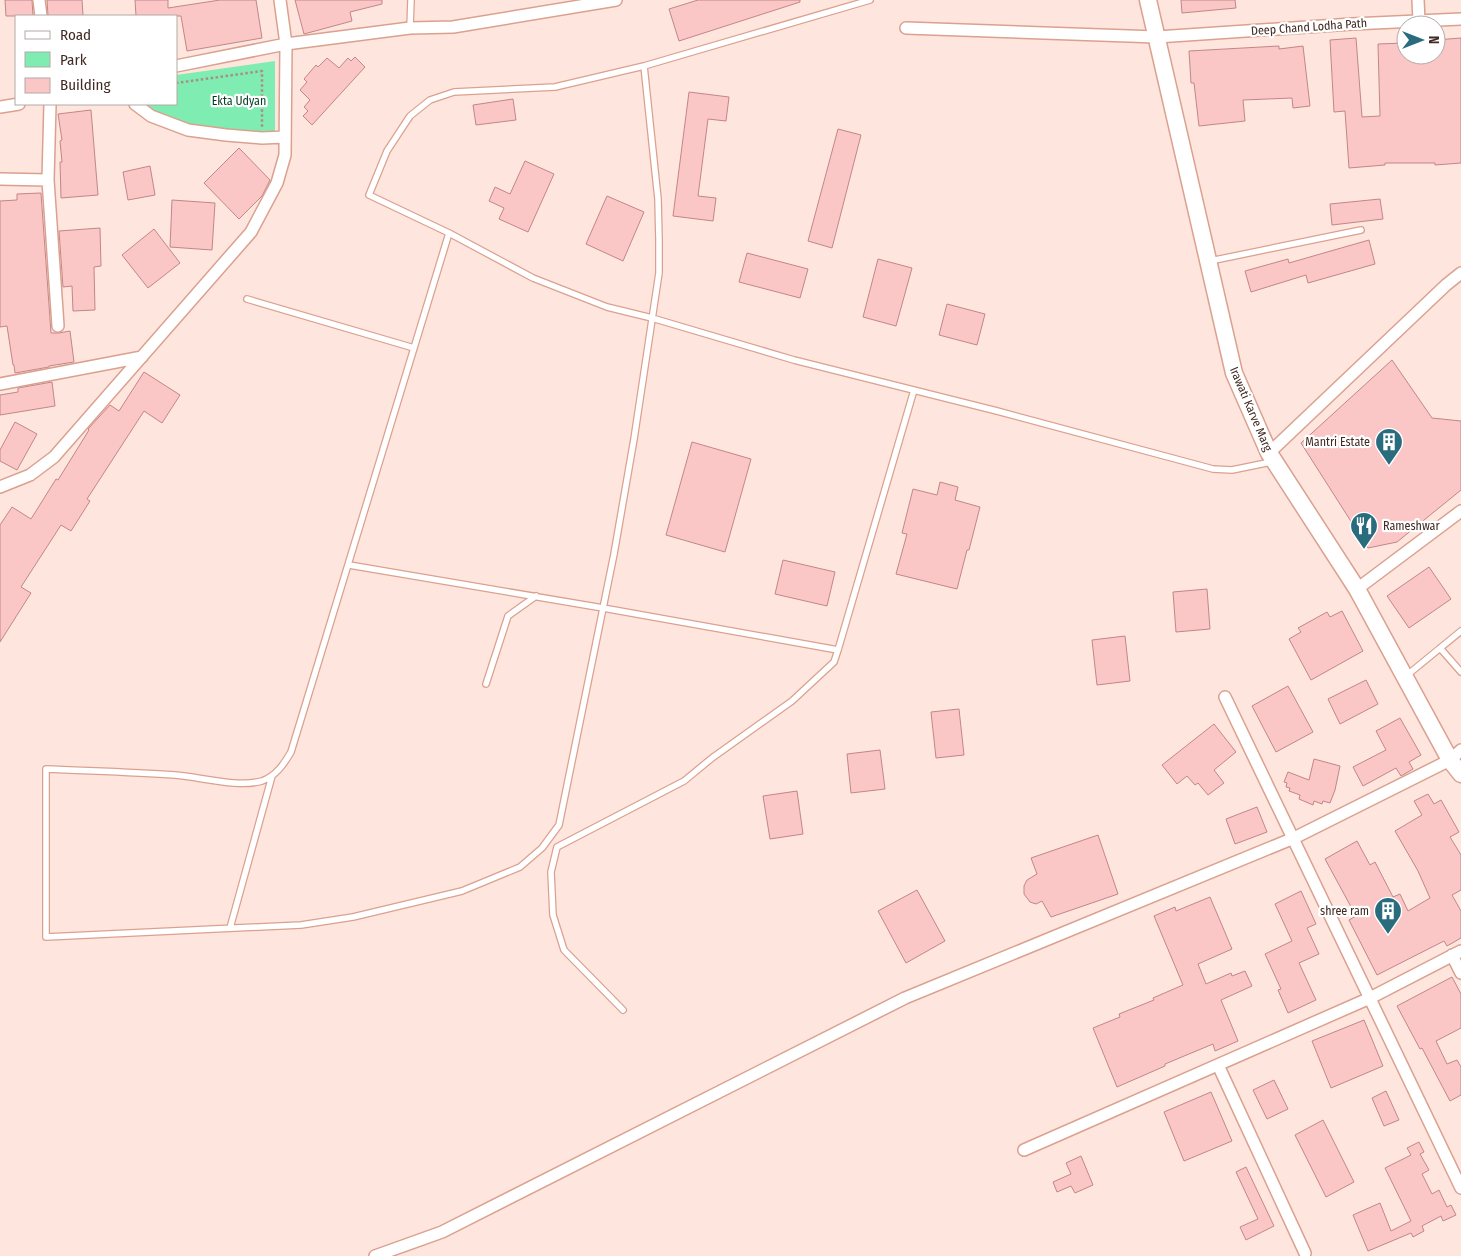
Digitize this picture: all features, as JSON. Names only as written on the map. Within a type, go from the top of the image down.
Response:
[{"type":"main road","name":"Irawati Karve Marg","points":[[1148,0],[1234,373],[1272,458],[1357,589],[1405,677],[1455,755],[1461,774]]},
{"type":"street","points":[[39,0],[41,15]]},
{"type":"street","points":[[0,488],[30,475],[54,457],[251,232],[277,183],[286,155],[286,44],[280,0]]},
{"type":"street","points":[[178,66],[286,44],[410,28],[453,27],[616,0]]},
{"type":"street","points":[[1418,0],[1419,15]]},
{"type":"street","name":"Deep Chand Lodha Path","points":[[1446,20],[1461,19]]},
{"type":"street","name":"Deep Chand Lodha Path","points":[[906,28],[1157,37],[1396,22]]},
{"type":"street","points":[[0,107],[15,105]]},
{"type":"street","points":[[50,105],[48,180],[58,326]]},
{"type":"street","points":[[136,105],[150,116],[188,130],[226,136],[286,138]]},
{"type":"street","points":[[0,179],[48,180]]},
{"type":"street","points":[[1272,458],[1446,285],[1461,273]]},
{"type":"street","points":[[0,384],[142,357]]},
{"type":"street","points":[[1357,589],[1461,511]]},
{"type":"street","points":[[1225,697],[1461,1188]]},
{"type":"street","points":[[375,1256],[442,1232],[905,998],[1294,838],[1455,755]]},
{"type":"street","points":[[1024,1150],[1370,998],[1457,953],[1461,973]]},
{"type":"street","points":[[1218,1065],[1305,1252]]},
{"type":"lane","points":[[410,28],[411,0]]},
{"type":"lane","points":[[870,0],[644,66],[555,87],[454,92],[430,100],[410,116],[387,151],[369,195],[449,233],[533,278],[607,307],[652,318],[794,360],[1213,469],[1232,470],[1272,458]]},
{"type":"lane","points":[[449,233],[291,752],[283,765],[272,776],[262,781],[241,783],[177,776],[46,769],[46,938],[301,925],[353,917],[462,891],[520,867],[542,848],[559,825],[633,448],[659,272],[658,199],[644,66]]},
{"type":"lane","points":[[1208,261],[1361,230]]},
{"type":"lane","points":[[247,298],[414,348]]},
{"type":"lane","points":[[623,1010],[564,950],[553,915],[551,872],[557,847],[684,781],[712,758],[792,701],[834,662],[914,390]]},
{"type":"lane","points":[[349,565],[838,650]]},
{"type":"lane","points":[[486,684],[508,616],[536,596]]},
{"type":"lane","points":[[1405,677],[1461,631]]},
{"type":"lane","points":[[1440,648],[1461,672]]},
{"type":"lane","points":[[230,928],[272,776]]},
{"type":"path","points":[[178,82],[262,71],[262,127]]},
{"type":"green space","name":"Ekta Udyan","points":[[275,61],[275,138],[205,134],[136,105],[178,105],[178,75]]},
{"type":"building","points":[[5,0],[32,0],[33,15],[6,16]]},
{"type":"building","points":[[47,0],[82,0],[83,15],[48,15]]},
{"type":"building","points":[[135,0],[168,0],[168,8],[220,0],[256,0],[262,38],[187,51],[181,16],[136,15]]},
{"type":"building","points":[[295,0],[382,0],[382,4],[350,12],[352,21],[304,34]]},
{"type":"building","points":[[698,0],[800,0],[800,2],[679,41],[669,9]]},
{"type":"building","points":[[1181,0],[1235,0],[1236,8],[1182,13]]},
{"type":"building","points":[[1356,38],[1362,117],[1380,116],[1378,44],[1396,43],[1396,65],[1446,65],[1446,39],[1461,38],[1461,163],[1435,165],[1435,163],[1385,163],[1385,165],[1349,168],[1345,111],[1334,112],[1330,40]]},
{"type":"building","points":[[1279,46],[1279,49],[1303,46],[1310,106],[1293,108],[1292,98],[1243,100],[1245,121],[1199,126],[1194,83],[1191,83],[1189,51]]},
{"type":"building","points":[[355,57],[365,67],[312,125],[303,116],[308,111],[304,107],[310,100],[300,90],[307,82],[304,79],[316,65],[318,67],[327,58],[339,68],[348,58],[351,61]]},
{"type":"building","points":[[689,92],[729,97],[726,121],[708,119],[698,196],[716,198],[713,221],[673,216]]},
{"type":"building","points":[[513,99],[516,120],[476,125],[473,105]]},
{"type":"building","points":[[91,110],[98,195],[61,198],[60,162],[62,162],[60,141],[62,140],[58,114]]},
{"type":"building","points":[[838,129],[861,135],[832,248],[808,241]]},
{"type":"building","points":[[239,148],[270,180],[262,196],[239,219],[204,183]]},
{"type":"building","points":[[525,161],[554,174],[528,232],[499,219],[504,208],[489,201],[495,187],[510,194]]},
{"type":"building","points":[[150,166],[155,195],[128,200],[123,172]]},
{"type":"building","points":[[41,193],[51,333],[70,331],[74,362],[15,373],[7,326],[0,327],[0,201],[17,200],[17,194]]},
{"type":"building","points":[[607,196],[644,212],[623,261],[586,244]]},
{"type":"building","points":[[1380,199],[1383,219],[1332,225],[1330,204]]},
{"type":"building","points":[[172,200],[215,203],[212,250],[170,247]]},
{"type":"building","points":[[100,228],[101,266],[94,267],[95,310],[73,311],[72,286],[63,287],[59,231]]},
{"type":"building","points":[[154,229],[180,263],[148,288],[122,255]]},
{"type":"building","points":[[1369,240],[1375,264],[1308,283],[1306,275],[1251,292],[1245,271],[1288,259],[1289,263]]},
{"type":"building","points":[[747,253],[808,269],[800,298],[739,282]]},
{"type":"building","points":[[878,259],[912,268],[896,326],[863,317]]},
{"type":"building","points":[[947,304],[985,314],[977,345],[939,335]]},
{"type":"building","name":"Mantri Estate","points":[[1392,360],[1432,418],[1461,421],[1461,490],[1397,542],[1368,548],[1301,443]]},
{"type":"building","points":[[144,372],[180,395],[162,423],[144,411],[87,499],[90,501],[71,531],[61,525],[21,587],[31,593],[0,642],[0,525],[12,507],[31,519],[56,479],[58,480],[88,429],[110,405],[119,411]]},
{"type":"building","points":[[52,382],[55,406],[0,415],[0,395],[18,392],[18,388]]},
{"type":"building","points":[[15,422],[37,434],[17,470],[0,461],[0,450]]},
{"type":"building","points":[[692,442],[751,459],[725,552],[666,535]]},
{"type":"building","points":[[940,482],[958,487],[955,500],[980,507],[957,589],[896,574],[907,534],[902,533],[913,489],[937,495]]},
{"type":"building","points":[[783,560],[835,572],[827,606],[775,594]]},
{"type":"building","points":[[1429,567],[1451,599],[1409,628],[1387,596]]},
{"type":"building","points":[[1207,589],[1210,629],[1176,632],[1173,592]]},
{"type":"building","points":[[1342,611],[1363,651],[1311,680],[1289,639],[1301,632],[1298,628],[1327,612],[1330,617]]},
{"type":"building","points":[[1125,636],[1130,681],[1097,685],[1092,640]]},
{"type":"building","points":[[1366,680],[1378,704],[1340,724],[1328,699]]},
{"type":"building","points":[[1288,686],[1313,732],[1276,752],[1252,706]]},
{"type":"building","points":[[959,709],[964,755],[936,758],[931,712]]},
{"type":"building","points":[[1400,718],[1421,755],[1409,762],[1413,769],[1401,776],[1396,768],[1363,786],[1353,767],[1386,750],[1376,731]]},
{"type":"building","points":[[1214,724],[1236,752],[1214,770],[1224,783],[1208,795],[1198,783],[1195,785],[1187,776],[1177,784],[1162,765]]},
{"type":"building","points":[[880,750],[885,789],[851,793],[847,754]]},
{"type":"building","points":[[1314,759],[1340,766],[1330,803],[1323,801],[1322,804],[1314,801],[1313,805],[1299,799],[1300,795],[1289,791],[1290,788],[1286,787],[1287,783],[1284,782],[1288,772],[1309,780]]},
{"type":"building","points":[[797,791],[803,834],[770,839],[763,796]]},
{"type":"building","points":[[1428,794],[1434,804],[1441,800],[1459,832],[1450,837],[1461,855],[1461,890],[1452,895],[1461,911],[1461,938],[1447,946],[1444,941],[1377,975],[1349,920],[1356,916],[1325,859],[1357,841],[1370,865],[1375,862],[1393,897],[1400,894],[1408,911],[1430,898],[1418,871],[1395,831],[1422,815],[1414,801]]},
{"type":"building","points":[[1257,807],[1267,832],[1235,844],[1226,819]]},
{"type":"building","points":[[1098,835],[1118,894],[1051,917],[1042,901],[1036,904],[1030,902],[1024,894],[1024,886],[1027,880],[1037,874],[1031,858]]},
{"type":"building","points":[[917,890],[945,941],[906,963],[878,911]]},
{"type":"building","points":[[1301,891],[1316,924],[1307,928],[1319,954],[1299,963],[1316,1000],[1288,1013],[1278,990],[1281,989],[1265,954],[1292,941],[1275,904]]},
{"type":"building","points":[[1210,897],[1232,949],[1198,964],[1206,984],[1231,973],[1232,976],[1245,971],[1252,986],[1221,1000],[1238,1041],[1215,1051],[1213,1044],[1117,1087],[1093,1028],[1120,1017],[1119,1014],[1154,1000],[1153,998],[1183,985],[1154,916],[1175,907],[1176,911]]},
{"type":"building","points":[[1452,977],[1461,994],[1461,1028],[1436,1041],[1447,1064],[1457,1060],[1461,1067],[1461,1095],[1450,1101],[1397,1006]]},
{"type":"building","points":[[1364,1020],[1383,1066],[1331,1088],[1312,1041]]},
{"type":"building","points":[[1274,1080],[1288,1109],[1267,1119],[1253,1090]]},
{"type":"building","points":[[1386,1091],[1399,1120],[1384,1126],[1372,1098]]},
{"type":"building","points":[[1211,1092],[1232,1141],[1184,1161],[1164,1112]]},
{"type":"building","points":[[1323,1120],[1354,1182],[1326,1197],[1295,1135]]},
{"type":"building","points":[[1419,1142],[1424,1152],[1420,1154],[1429,1170],[1422,1174],[1432,1194],[1439,1190],[1447,1207],[1451,1205],[1456,1215],[1443,1221],[1441,1216],[1422,1226],[1424,1231],[1413,1237],[1411,1233],[1368,1251],[1353,1215],[1380,1203],[1391,1231],[1411,1221],[1385,1168],[1411,1155],[1407,1148]]},
{"type":"building","points":[[1081,1156],[1093,1185],[1075,1193],[1071,1186],[1057,1192],[1053,1182],[1071,1174],[1066,1163]]},
{"type":"building","points":[[1246,1167],[1274,1226],[1246,1240],[1240,1227],[1258,1219],[1236,1172]]},
{"type":"place","name":"Mantri Estate","points":[[1389,466]]},
{"type":"place","name":"Rameshwar","points":[[1364,550]]},
{"type":"place","name":"shree ram","points":[[1388,935]]}]
